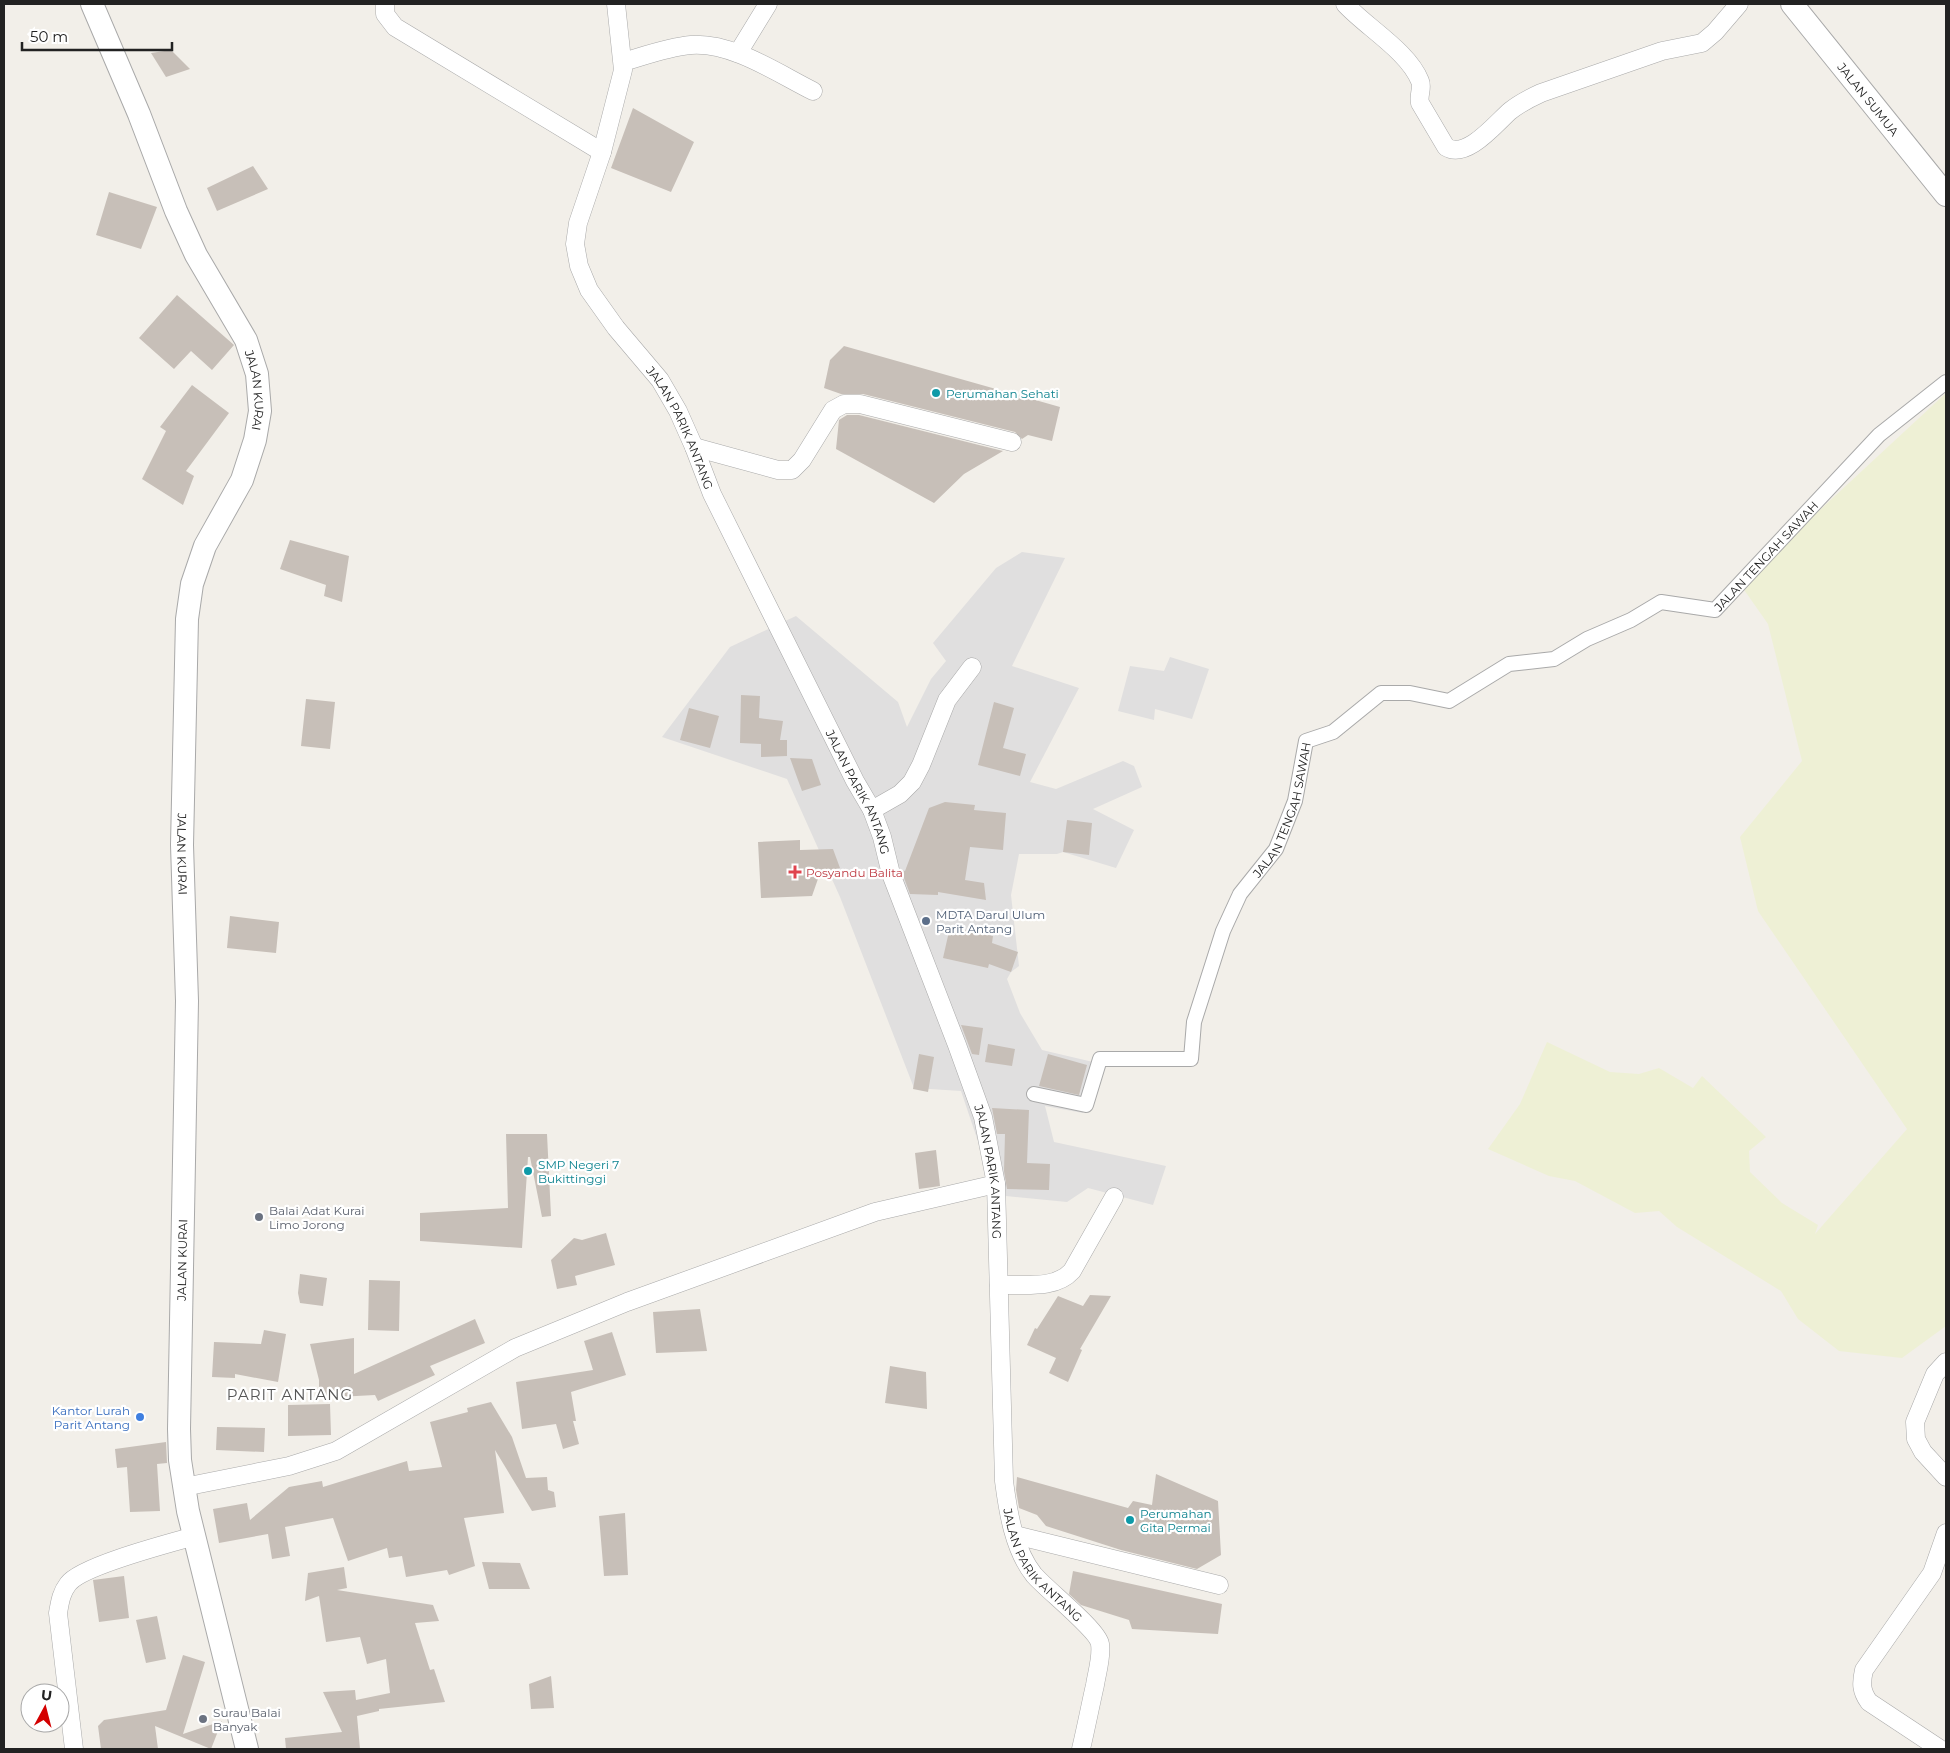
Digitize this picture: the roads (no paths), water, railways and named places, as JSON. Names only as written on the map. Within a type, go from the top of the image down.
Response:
[{"type":"street","name":"JALAN KURAI","points":[[92,4],[196,255],[246,340],[256,374],[260,411],[255,440],[242,480],[205,546],[192,584],[186,619],[182,845],[187,1001],[180,1460],[195,1536],[247,1749]]},
{"type":"street","points":[[384,4],[385,14],[395,27],[602,152]]},
{"type":"street","name":"JALAN PARIK ANTANG","points":[[616,4],[623,62],[621,79],[602,152],[578,223],[575,244],[579,266],[589,290],[616,328],[660,380],[678,411],[712,494],[850,772],[872,810],[882,836],[891,874],[957,1045],[982,1117],[996,1184],[1004,1481],[1008,1512],[1015,1536],[1033,1573],[1097,1635],[1100,1642],[1099,1665],[1081,1749]]},
{"type":"street","points":[[738,54],[768,4]]},
{"type":"street","points":[[1345,4],[1398,51],[1413,69],[1421,83],[1418,97],[1420,103],[1446,147],[1451,150],[1459,150],[1468,146],[1483,136],[1510,111],[1529,98],[1662,51],[1702,43],[1715,32],[1739,4]]},
{"type":"street","name":"JALAN SUMUA","points":[[1793,4],[1946,195]]},
{"type":"street","points":[[623,62],[691,45],[738,54],[813,91]]},
{"type":"street","name":"JALAN TENGAH SAWAH","points":[[1034,1094],[1086,1105],[1100,1059],[1191,1059],[1194,1022],[1223,931],[1240,894],[1276,849],[1296,801],[1306,741],[1334,732],[1381,693],[1410,692],[1449,701],[1509,664],[1554,659],[1587,639],[1631,620],[1661,602],[1715,610],[1879,435],[1946,382]]},
{"type":"street","points":[[694,447],[778,470],[792,470],[802,460],[834,410],[844,404],[860,404],[1012,442]]},
{"type":"street","points":[[872,810],[900,794],[912,782],[921,765],[947,700],[972,667]]},
{"type":"street","points":[[184,1487],[289,1466],[336,1451],[515,1348],[627,1302],[875,1212],[996,1184]]},
{"type":"street","points":[[998,1285],[1054,1283],[1065,1279],[1114,1197]]},
{"type":"street","points":[[1946,1362],[1935,1374],[1915,1422],[1916,1439],[1923,1452],[1946,1477]]},
{"type":"street","points":[[1940,1749],[1869,1702],[1863,1694],[1861,1682],[1864,1670],[1932,1573],[1946,1534]]},
{"type":"street","points":[[74,1749],[58,1613],[61,1596],[69,1582],[84,1573],[128,1555],[195,1536]]},
{"type":"street","points":[[1015,1536],[1219,1585]]},
{"type":"place","name":"Perumahan Sehati","points":[[936,393]]},
{"type":"place","name":"Posyandu Balita","points":[[795,872]]},
{"type":"place","name":"MDTA Darul Ulum Parit Antang","points":[[926,921]]},
{"type":"place","name":"SMP Negeri 7 Bukittinggi","points":[[528,1171]]},
{"type":"place","name":"Balai Adat Kurai Limo Jorong","points":[[259,1217]]},
{"type":"place","name":"Kantor Lurah Parit Antang","points":[[140,1417]]},
{"type":"place","name":"Perumahan Gita Permai","points":[[1130,1520]]},
{"type":"place","name":"Surau Balai Banyak","points":[[203,1719]]},
{"type":"district","name":"PARIT ANTANG","points":[[290,1394]]}]
